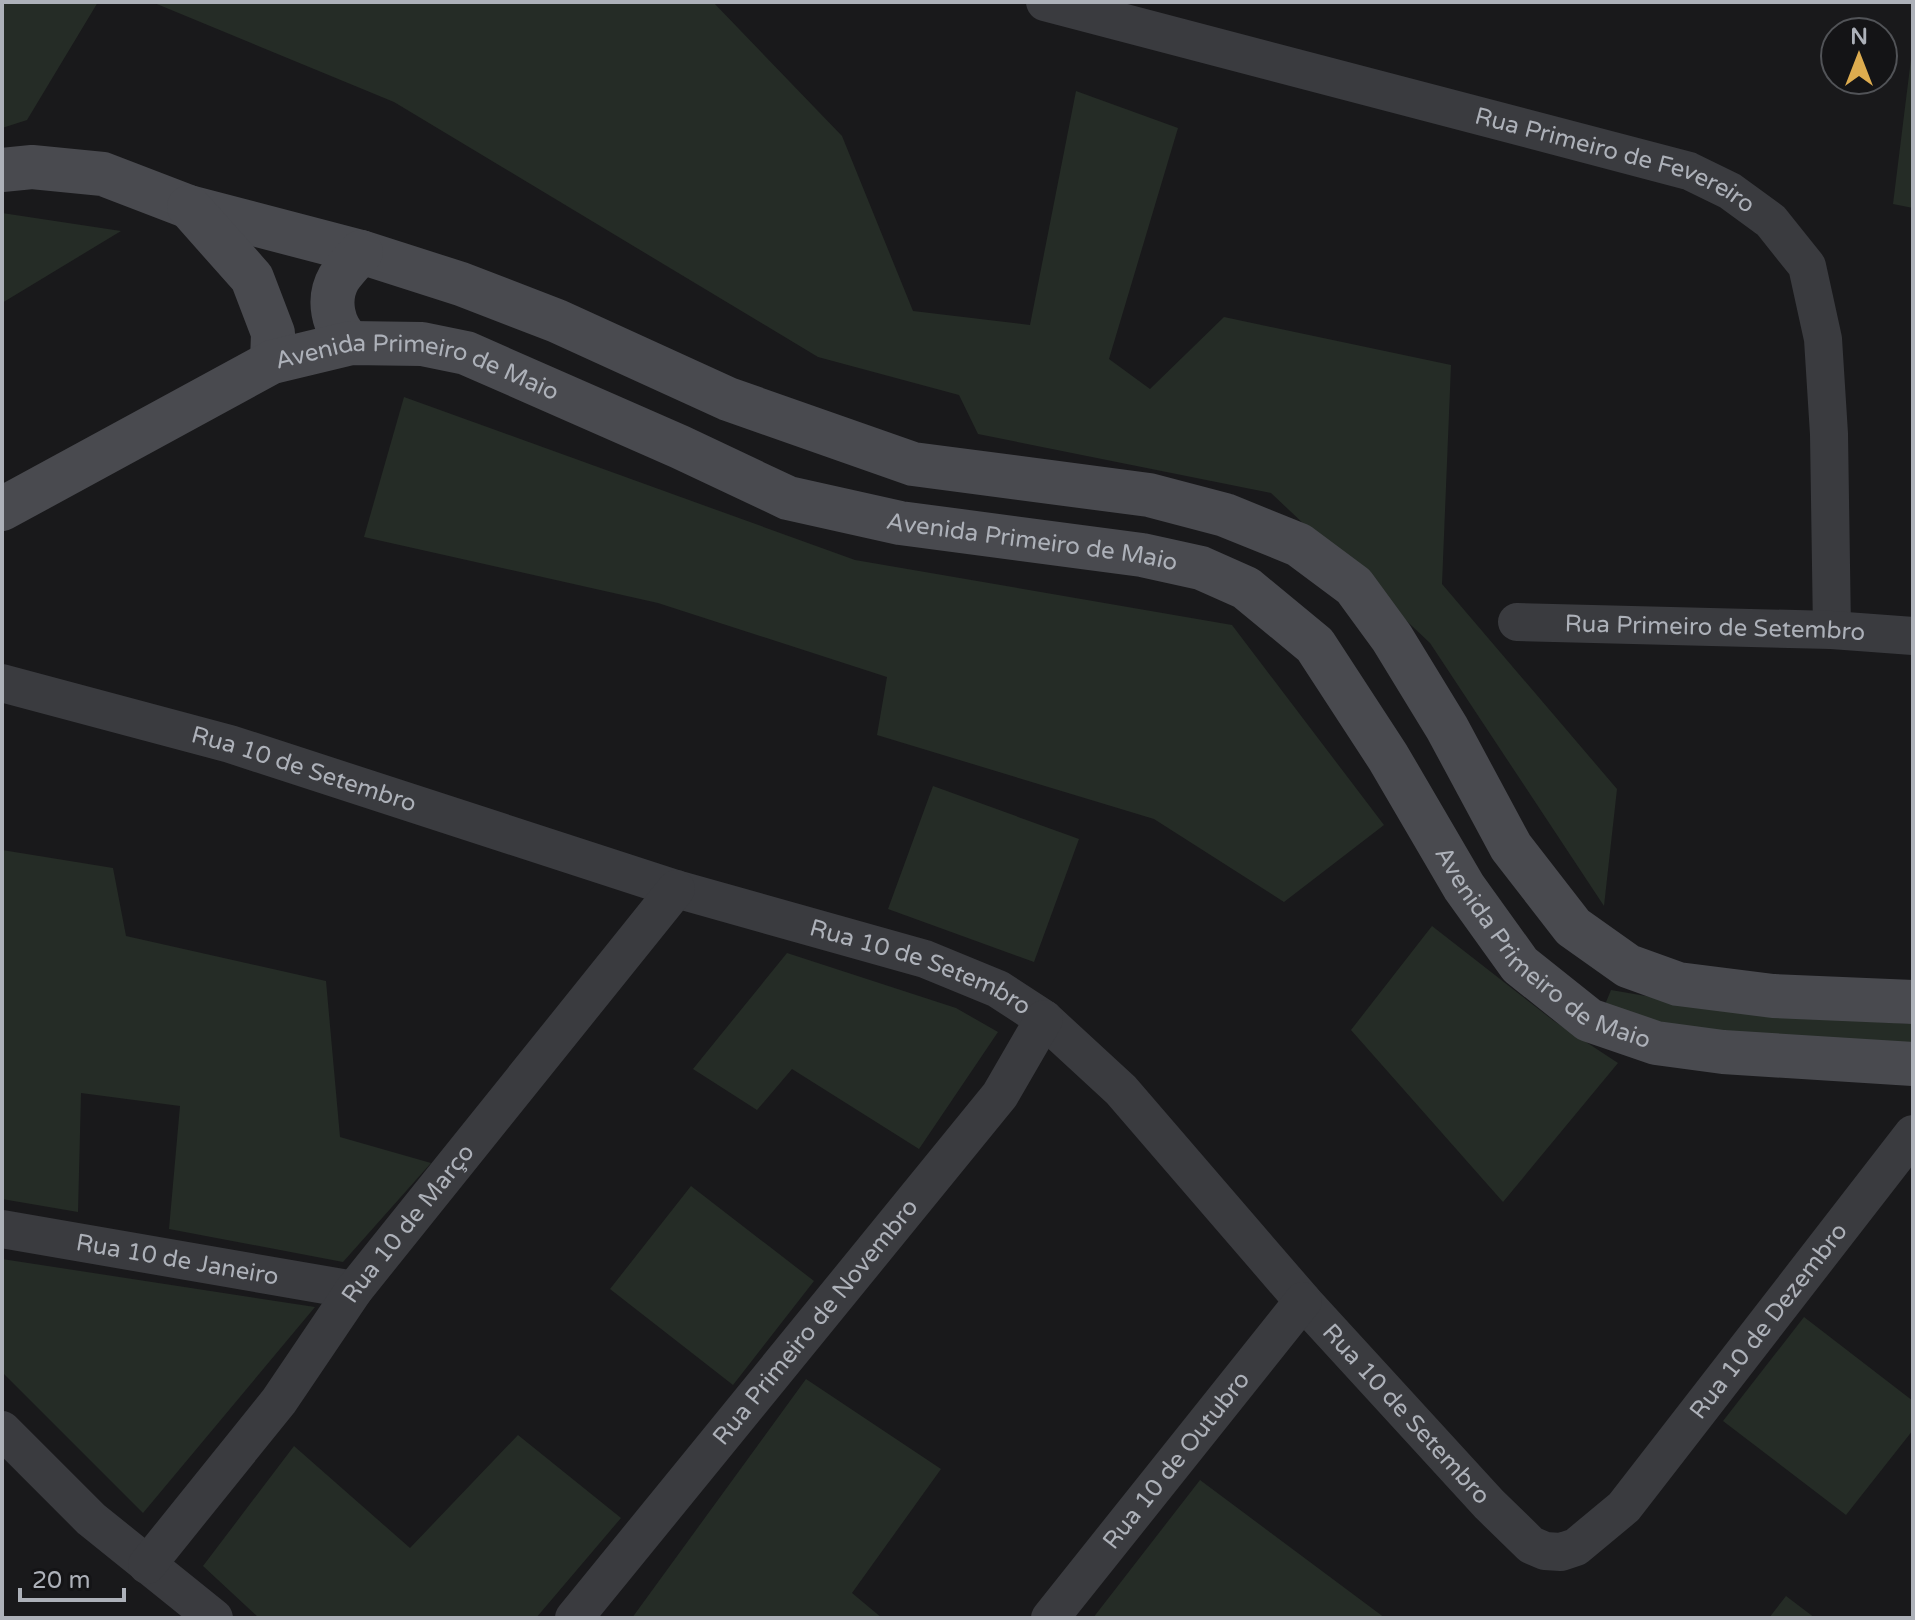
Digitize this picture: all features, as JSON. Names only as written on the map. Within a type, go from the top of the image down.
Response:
[{"type":"main road","name":"Avenida Primeiro de Maio","points":[[2,170],[32,167],[103,174],[189,207],[361,252],[475,289],[557,321],[728,399],[913,464],[1149,495],[1225,515],[1299,545],[1354,586],[1392,638],[1447,728],[1511,847],[1573,927],[1628,966],[1678,984],[1773,996],[1913,1002]]},
{"type":"main road","points":[[189,207],[252,278],[273,333],[272,362]]},
{"type":"main road","points":[[351,343],[342,335],[332,310],[338,279],[361,252]]},
{"type":"main road","name":"Avenida Primeiro de Maio","points":[[2,509],[272,362],[351,343],[422,344],[466,353],[788,498],[900,523],[1142,555],[1201,568],[1246,588],[1315,645],[1388,757],[1464,887],[1520,965],[1589,1020],[1656,1043],[1723,1052],[1913,1064]]},
{"type":"street","name":"Rua Primeiro de Fevereiro","points":[[1045,2],[1689,171],[1730,191],[1771,221],[1807,266],[1823,339],[1829,434],[1832,630]]},
{"type":"street","name":"Rua Primeiro de Setembro","points":[[1517,622],[1832,630],[1913,636]]},
{"type":"street","name":"Rua 10 de Setembro","points":[[2,683],[230,744],[676,889],[925,959],[998,989],[1044,1019],[1121,1090],[1303,1301],[1489,1504],[1531,1545],[1545,1551],[1561,1552],[1576,1547],[1624,1507]]},
{"type":"street","name":"Rua 10 de Março","points":[[147,1565],[279,1401],[354,1290],[676,889]]},
{"type":"street","name":"Rua Primeiro de Novembro","points":[[574,1618],[1000,1095],[1044,1019]]},
{"type":"street","name":"Rua 10 de Dezembro","points":[[1624,1507],[1913,1134]]},
{"type":"street","name":"Rua 10 de Janeiro","points":[[2,1229],[354,1290]]},
{"type":"street","name":"Rua 10 de Outubro","points":[[1050,1618],[1303,1301]]},
{"type":"street","points":[[2,1430],[91,1519],[214,1618]]},
{"type":"shaded area","points":[[2,2],[98,2],[27,120],[2,128]]},
{"type":"shaded area","points":[[152,2],[713,2],[842,136],[913,311],[1030,325],[1076,91],[1178,128],[1109,359],[1150,389],[1224,317],[1451,365],[1442,584],[1617,789],[1604,906],[1430,643],[1271,493],[978,434],[959,395],[818,357],[394,102]]},
{"type":"shaded area","points":[[1913,43],[1913,208],[1893,204]]},
{"type":"shaded area","points":[[2,213],[121,231],[2,303]]},
{"type":"shaded area","points":[[404,397],[855,560],[1232,625],[1384,825],[1284,902],[1154,819],[877,735],[887,677],[658,603],[364,537]]},
{"type":"shaded area","points":[[933,786],[1079,839],[1034,962],[888,909]]},
{"type":"shaded area","points":[[2,850],[113,868],[126,936],[326,981],[340,1137],[431,1163],[343,1262],[169,1229],[180,1106],[81,1093],[78,1212],[2,1199]]},
{"type":"shaded area","points":[[1432,926],[1554,1021],[1618,1063],[1503,1202],[1351,1030]]},
{"type":"shaded area","points":[[787,953],[956,1008],[998,1032],[919,1149],[792,1069],[757,1110],[693,1069]]},
{"type":"shaded area","points":[[1611,990],[1756,1015],[1913,1024],[1913,1059],[1697,1042],[1602,1012]]},
{"type":"shaded area","points":[[691,1186],[814,1281],[733,1385],[610,1289]]},
{"type":"shaded area","points":[[2,1259],[315,1307],[143,1513],[2,1372]]},
{"type":"shaded area","points":[[1804,1317],[1913,1401],[1913,1430],[1846,1515],[1723,1421]]},
{"type":"shaded area","points":[[806,1379],[941,1469],[852,1593],[882,1618],[632,1618]]},
{"type":"shaded area","points":[[518,1435],[621,1518],[536,1618],[259,1618],[203,1566],[294,1446],[410,1548]]},
{"type":"shaded area","points":[[1200,1480],[1385,1618],[1093,1618]]},
{"type":"shaded area","points":[[1786,1596],[1815,1618],[1769,1618]]}]
